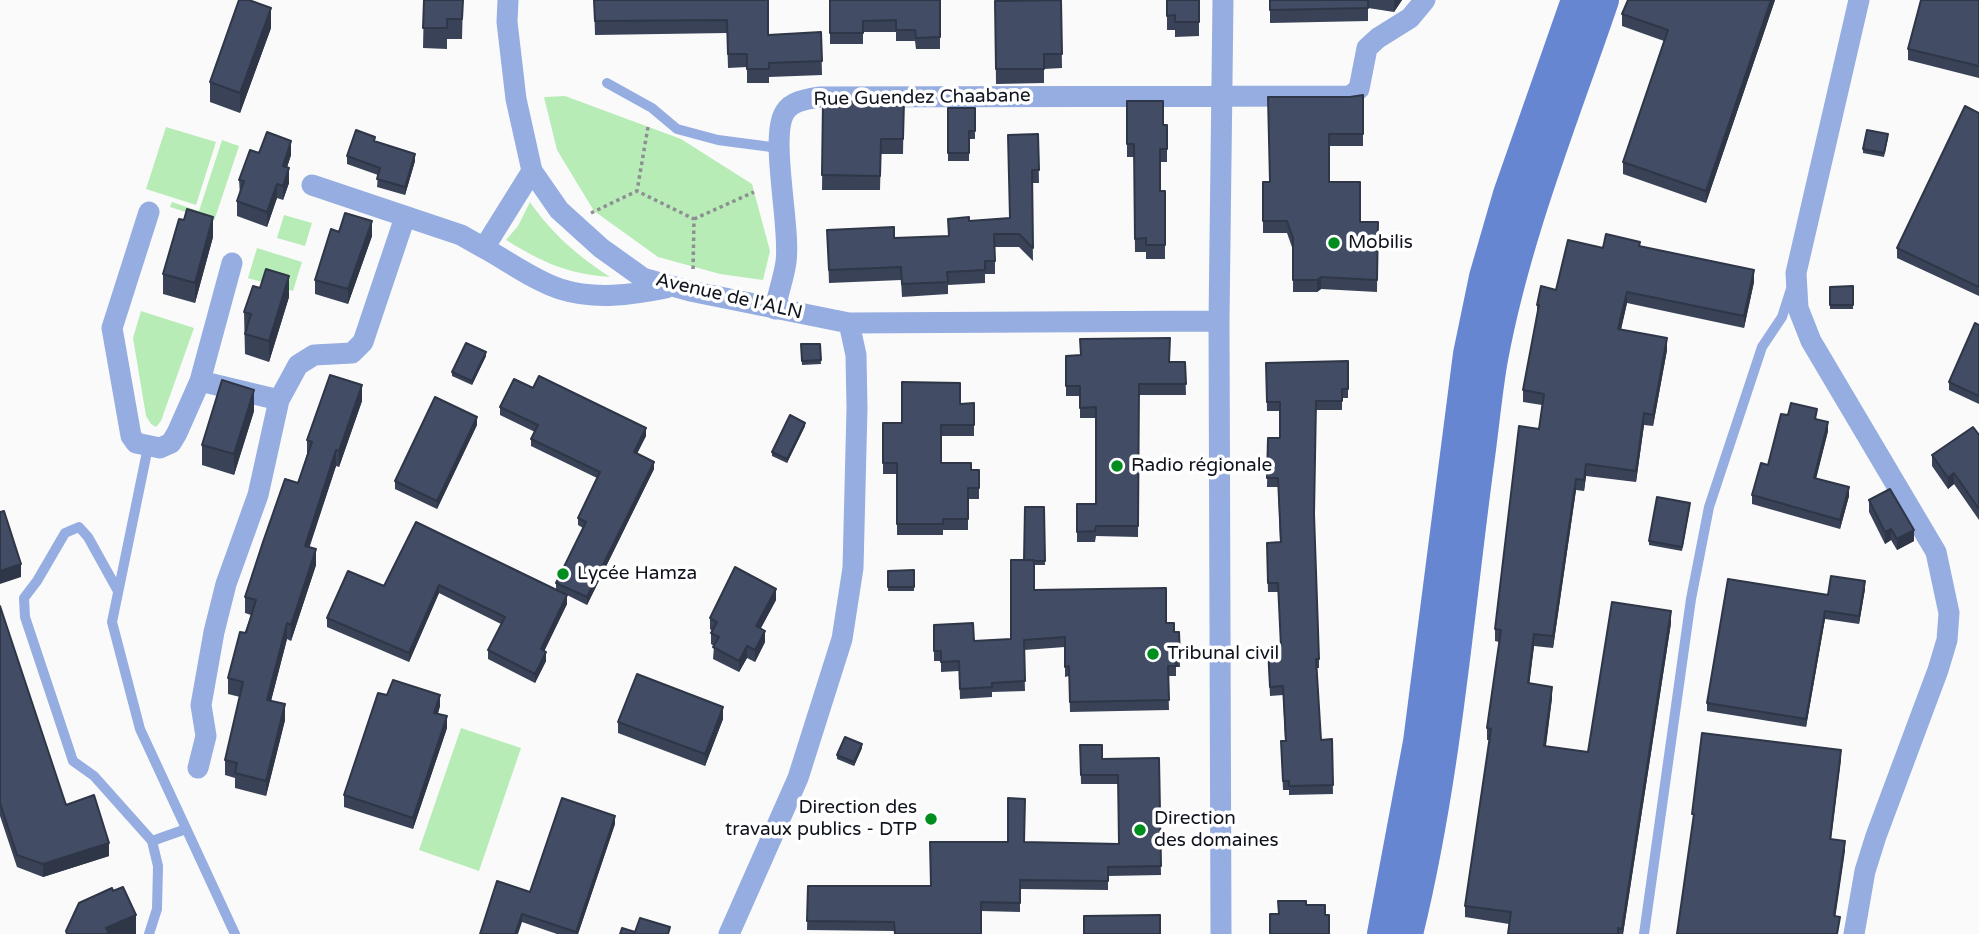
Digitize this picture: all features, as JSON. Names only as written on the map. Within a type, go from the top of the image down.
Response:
[{"type":"main road","points":[[1383,934],[1419,742],[1471,342],[1485,277],[1509,194],[1577,0]]},
{"type":"main road","points":[[1407,934],[1444,746],[1492,359],[1509,280],[1602,0]]},
{"type":"street","name":"Avenue de l'ALN","points":[[508,0],[507,22],[516,99],[532,171],[559,210],[572,223],[643,278],[681,289],[849,323],[1219,321]]},
{"type":"street","points":[[1221,934],[1219,321],[1223,0]]},
{"type":"street","points":[[1221,96],[1350,96],[1359,89],[1367,48],[1410,18],[1425,0]]},
{"type":"street","points":[[1854,934],[1866,871],[1938,670],[1947,640],[1949,613],[1936,552],[1811,341],[1798,308],[1796,274],[1859,0]]},
{"type":"street","name":"Rue Guendez Chaabane","points":[[775,309],[786,262],[787,232],[779,148],[785,112],[803,100],[819,97],[1221,96]]},
{"type":"street","points":[[484,247],[532,171]]},
{"type":"street","points":[[312,185],[461,235],[559,288],[583,294],[627,295],[681,289]]},
{"type":"street","points":[[149,212],[112,328],[131,436],[136,443],[160,448],[171,443],[200,381],[232,263]]},
{"type":"street","points":[[198,768],[206,736],[201,705],[214,632],[226,584],[258,495],[279,400],[298,365],[314,355],[352,353],[363,342],[405,217]]},
{"type":"street","points":[[729,934],[798,778],[842,639],[853,568],[857,408],[856,355],[849,323]]},
{"type":"street","points":[[200,381],[279,400]]},
{"type":"lane","points":[[607,83],[652,108],[677,129],[718,141],[779,148]]},
{"type":"lane","points":[[1644,934],[1691,599],[1709,507],[1762,347],[1782,317],[1796,274]]},
{"type":"lane","points":[[148,447],[112,622],[140,729],[235,934]]},
{"type":"lane","points":[[118,591],[88,537],[79,527],[65,533],[24,598],[25,617],[73,761],[94,776],[152,841],[158,866],[157,909],[149,934]]},
{"type":"lane","points":[[152,841],[186,829]]},
{"type":"path","points":[[637,191],[652,108]]},
{"type":"path","points":[[637,191],[694,219]]},
{"type":"path","points":[[572,223],[637,191]]},
{"type":"path","points":[[694,219],[754,192]]},
{"type":"path","points":[[681,289],[694,219]]},
{"type":"green space","points":[[565,96],[681,139],[752,184],[770,251],[763,280],[720,274],[658,257],[594,211],[557,150],[544,97]]},
{"type":"green space","points":[[166,127],[216,142],[196,205],[146,189]]},
{"type":"green space","points":[[222,140],[239,146],[214,221],[170,207],[172,202],[199,211]]},
{"type":"green space","points":[[530,202],[566,244],[610,277],[555,266],[506,240],[518,226]]},
{"type":"green space","points":[[284,215],[312,223],[305,246],[277,238]]},
{"type":"green space","points":[[257,248],[302,262],[293,291],[248,278]]},
{"type":"green space","points":[[141,311],[194,328],[161,421],[156,427],[146,416],[133,338]]},
{"type":"green space","points":[[461,728],[521,748],[479,871],[419,850]]},
{"type":"building","points":[[239,0],[249,0],[271,8],[240,93],[210,82]]},
{"type":"building","points":[[424,0],[463,0],[462,19],[447,19],[447,28],[423,28]]},
{"type":"building","points":[[594,0],[768,0],[768,35],[821,32],[822,61],[769,63],[769,69],[747,69],[747,54],[728,54],[727,20],[595,21]]},
{"type":"building","points":[[830,0],[940,0],[940,37],[916,38],[915,30],[896,30],[896,20],[863,21],[863,33],[830,33]]},
{"type":"building","points":[[1061,0],[1062,54],[1044,54],[1044,69],[996,69],[995,1]]},
{"type":"building","points":[[1167,0],[1199,0],[1199,22],[1175,22],[1175,15],[1167,16]]},
{"type":"building","points":[[1270,0],[1368,0],[1368,8],[1270,10]]},
{"type":"building","points":[[1628,0],[1771,0],[1706,191],[1623,162],[1668,30],[1622,14]]},
{"type":"building","points":[[1921,0],[1979,0],[1979,66],[1908,49]]},
{"type":"building","points":[[1363,95],[1363,134],[1329,134],[1329,182],[1360,182],[1360,222],[1378,222],[1377,280],[1321,277],[1317,280],[1293,280],[1293,238],[1287,221],[1263,221],[1263,182],[1270,182],[1268,97]]},
{"type":"building","points":[[823,101],[904,101],[903,139],[881,139],[880,176],[822,175]]},
{"type":"building","points":[[1127,101],[1163,101],[1167,149],[1160,149],[1160,191],[1165,191],[1165,245],[1146,245],[1146,238],[1135,239],[1134,144],[1127,144]]},
{"type":"building","points":[[1965,106],[1979,113],[1979,287],[1897,248]]},
{"type":"building","points":[[948,108],[975,108],[975,131],[969,131],[969,153],[948,153]]},
{"type":"building","points":[[356,130],[375,137],[374,141],[415,154],[405,187],[377,179],[380,168],[347,156]]},
{"type":"building","points":[[1867,130],[1888,134],[1884,153],[1863,149]]},
{"type":"building","points":[[267,132],[291,141],[283,166],[289,168],[283,186],[277,184],[267,212],[237,201],[244,181],[239,180],[250,150],[259,153]]},
{"type":"building","points":[[1038,134],[1039,170],[1032,170],[1033,248],[1019,234],[994,234],[995,261],[985,261],[985,270],[947,272],[948,282],[902,284],[901,267],[829,270],[827,230],[894,227],[894,238],[949,236],[948,219],[969,217],[969,221],[1010,218],[1008,135]]},
{"type":"building","points":[[187,209],[213,217],[195,283],[163,274],[179,219],[184,220]]},
{"type":"building","points":[[345,213],[372,221],[348,289],[315,280],[331,229],[339,232]]},
{"type":"building","points":[[1606,234],[1640,242],[1639,246],[1754,270],[1744,316],[1627,292],[1618,329],[1667,338],[1653,415],[1644,413],[1636,471],[1586,464],[1584,480],[1576,479],[1553,636],[1534,634],[1528,683],[1552,687],[1544,746],[1588,752],[1612,602],[1671,611],[1622,929],[1618,928],[1618,934],[1508,934],[1511,912],[1465,906],[1491,729],[1487,728],[1501,630],[1495,629],[1519,426],[1539,429],[1544,394],[1523,390],[1541,286],[1556,290],[1568,240],[1603,248]]},
{"type":"building","points":[[266,269],[289,276],[269,341],[245,334],[251,314],[244,312],[253,286],[260,288]]},
{"type":"building","points":[[1853,286],[1853,305],[1830,305],[1830,287]]},
{"type":"building","points":[[1975,323],[1979,325],[1979,396],[1949,382]]},
{"type":"building","points":[[1170,338],[1169,362],[1185,362],[1186,384],[1139,384],[1138,526],[1096,526],[1095,531],[1077,532],[1077,504],[1096,504],[1096,407],[1080,408],[1080,386],[1066,386],[1066,356],[1081,355],[1080,339]]},
{"type":"building","points":[[466,343],[486,352],[472,381],[452,372]]},
{"type":"building","points":[[801,344],[820,344],[821,360],[802,361]]},
{"type":"building","points":[[1348,361],[1348,389],[1342,389],[1342,401],[1316,401],[1314,514],[1319,659],[1316,659],[1321,740],[1332,739],[1333,785],[1289,786],[1289,781],[1283,781],[1281,741],[1286,741],[1283,686],[1270,687],[1268,648],[1281,647],[1278,583],[1268,583],[1267,543],[1281,542],[1278,478],[1267,478],[1268,438],[1280,438],[1280,402],[1267,402],[1266,363]]},
{"type":"building","points":[[330,375],[362,385],[339,451],[336,450],[305,546],[316,549],[291,625],[287,623],[267,700],[285,704],[266,781],[235,773],[237,763],[225,760],[243,682],[228,678],[240,632],[246,633],[256,600],[245,597],[263,542],[285,479],[298,483],[312,442],[307,440]]},
{"type":"building","points":[[539,376],[646,428],[634,452],[654,462],[587,597],[556,583],[586,522],[578,518],[600,472],[531,439],[538,425],[500,407],[514,379],[533,388]]},
{"type":"building","points":[[222,380],[254,390],[234,454],[202,445]]},
{"type":"building","points":[[902,382],[960,383],[960,404],[974,403],[974,425],[941,425],[941,463],[971,463],[971,470],[979,470],[979,488],[968,488],[968,519],[943,519],[943,524],[897,524],[897,463],[883,463],[883,423],[902,423]]},
{"type":"building","points":[[435,397],[477,417],[437,501],[395,481]]},
{"type":"building","points":[[1791,403],[1817,409],[1815,419],[1828,422],[1814,478],[1849,487],[1840,520],[1752,495],[1761,463],[1768,465],[1781,414],[1788,415]]},
{"type":"building","points":[[790,415],[805,423],[787,459],[772,452]]},
{"type":"building","points":[[1973,427],[1979,435],[1979,509],[1954,473],[1948,478],[1932,455]]},
{"type":"building","points":[[1890,489],[1914,530],[1897,539],[1891,529],[1885,532],[1869,500]]},
{"type":"building","points":[[1657,497],[1690,503],[1682,547],[1649,541]]},
{"type":"building","points":[[1025,507],[1044,507],[1045,561],[1024,560]]},
{"type":"building","points":[[4,511],[21,564],[0,571],[0,512]]},
{"type":"building","points":[[416,522],[567,595],[541,649],[546,652],[535,674],[488,650],[505,617],[439,585],[409,653],[327,618],[348,571],[384,586]]},
{"type":"building","points":[[1011,560],[1034,560],[1034,590],[1166,588],[1166,623],[1174,623],[1174,632],[1179,632],[1180,657],[1176,657],[1176,666],[1168,666],[1169,700],[1070,702],[1069,666],[1065,667],[1065,637],[1024,640],[1025,681],[960,689],[959,661],[941,662],[941,651],[934,651],[934,625],[973,623],[974,641],[1011,639]]},
{"type":"building","points":[[735,567],[776,589],[756,626],[765,631],[755,650],[747,646],[739,661],[713,647],[719,637],[711,633],[717,622],[710,618]]},
{"type":"building","points":[[914,570],[914,587],[888,587],[888,571]]},
{"type":"building","points":[[1831,576],[1865,581],[1859,616],[1825,611],[1806,719],[1707,703],[1728,579],[1828,595]]},
{"type":"building","points":[[0,606],[66,805],[94,795],[109,843],[43,864],[17,855],[0,803]]},
{"type":"building","points":[[637,674],[723,707],[705,754],[618,722]]},
{"type":"building","points":[[393,680],[440,695],[434,713],[447,716],[413,818],[344,795],[378,693],[387,695]]},
{"type":"building","points":[[1702,733],[1841,750],[1830,839],[1845,841],[1834,916],[1840,917],[1837,934],[1677,934]]},
{"type":"building","points":[[845,737],[862,744],[854,762],[837,755]]},
{"type":"building","points":[[1080,745],[1102,745],[1102,759],[1159,758],[1161,866],[1108,867],[1108,881],[1020,880],[1020,903],[981,902],[981,934],[895,934],[894,922],[807,921],[808,886],[931,886],[930,842],[1008,842],[1008,798],[1025,799],[1024,842],[1119,844],[1118,775],[1081,775]]},
{"type":"building","points":[[562,798],[615,816],[576,932],[522,914],[515,934],[480,934],[497,881],[530,892]]},
{"type":"building","points":[[123,887],[136,915],[106,928],[109,934],[67,934],[79,903],[112,888],[113,891]]},
{"type":"building","points":[[1278,901],[1306,901],[1306,905],[1325,905],[1325,915],[1329,915],[1329,934],[1270,934],[1270,914],[1279,914]]},
{"type":"building","points":[[1160,915],[1160,934],[1084,934],[1084,916]]},
{"type":"building","points":[[640,918],[670,927],[668,934],[620,934],[622,928],[635,932]]},
{"type":"place","name":"Mobilis","points":[[1334,243]]},
{"type":"place","name":"Radio régionale","points":[[1117,466]]},
{"type":"place","name":"Lycée Hamza","points":[[563,574]]},
{"type":"place","name":"Tribunal civil","points":[[1153,654]]},
{"type":"place","name":"Direction des travaux publics - DTP","points":[[931,819]]},
{"type":"place","name":"Direction des domaines","points":[[1140,830]]}]
